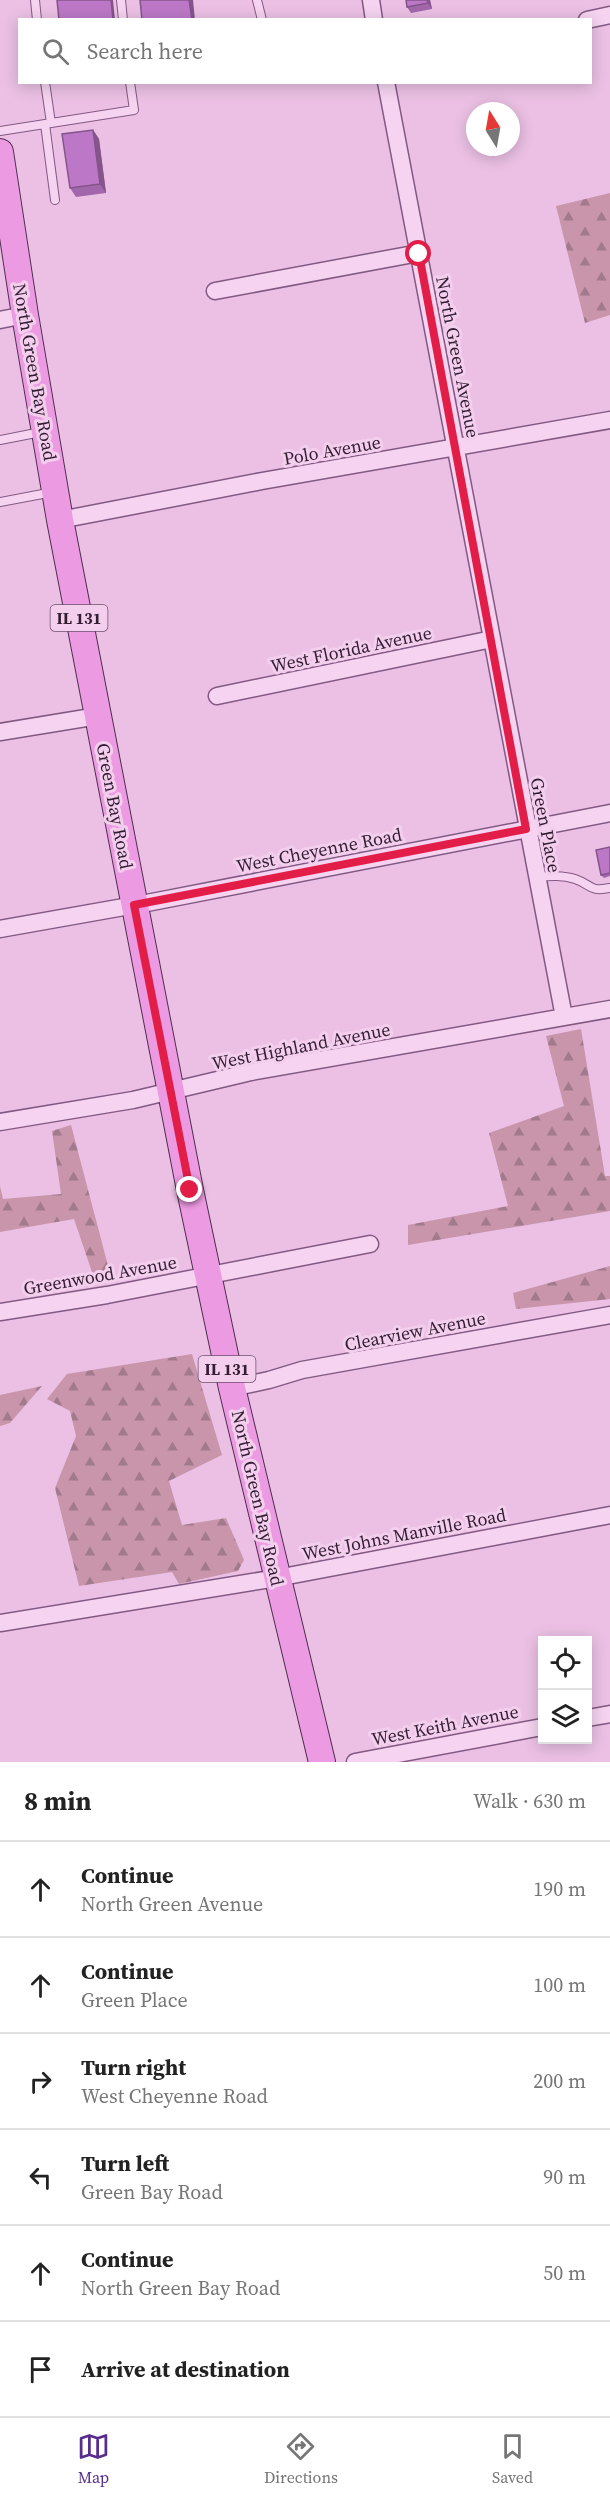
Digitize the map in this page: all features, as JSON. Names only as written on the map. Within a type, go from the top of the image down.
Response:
[{"type":"main road","name":"North Green Bay Road","points":[[0,152],[12,317],[44,431],[60,520]]},
{"type":"main road","name":"Green Bay Road","points":[[60,520],[170,1092]]},
{"type":"main road","name":"North Green Bay Road","points":[[170,1092],[232,1388],[322,1762]]},
{"type":"street","points":[[370,0],[374,18]]},
{"type":"street","points":[[592,19],[610,15]]},
{"type":"street","name":"North Green Avenue","points":[[386,84],[492,639]]},
{"type":"street","points":[[215,291],[419,254]]},
{"type":"street","name":"Polo Avenue","points":[[60,520],[610,420]]},
{"type":"street","name":"West Florida Avenue","points":[[218,696],[492,639]]},
{"type":"street","name":"Green Place","points":[[492,639],[526,829],[564,1017]]},
{"type":"street","points":[[0,732],[98,716]]},
{"type":"street","name":"West Cheyenne Road","points":[[0,929],[610,813]]},
{"type":"street","name":"West Highland Avenue","points":[[0,1122],[170,1092],[251,1072],[610,1009]]},
{"type":"street","name":"Greenwood Avenue","points":[[0,1312],[207,1276],[370,1244]]},
{"type":"street","name":"Clearview Avenue","points":[[232,1388],[302,1370],[342,1365],[608,1315]]},
{"type":"street","name":"West Johns Manville Road","points":[[0,1623],[277,1578],[610,1515]]},
{"type":"street","points":[[592,1717],[610,1714]]},
{"type":"street","name":"West Keith Avenue","points":[[355,1762],[538,1728]]},
{"type":"lane","points":[[35,0],[37,18]]},
{"type":"lane","points":[[121,0],[123,18]]},
{"type":"lane","points":[[257,0],[262,18]]},
{"type":"lane","points":[[45,84],[55,200]]},
{"type":"lane","points":[[0,131],[134,110],[130,84]]},
{"type":"lane","points":[[0,440],[44,431]]},
{"type":"lane","points":[[0,502],[55,491]]},
{"type":"lane","points":[[537,877],[554,875],[576,879],[596,890],[610,888]]},
{"type":"green space","points":[[610,193],[610,315],[585,323],[556,206]]},
{"type":"green space","points":[[581,1029],[605,1176],[610,1176],[610,1211],[408,1245],[408,1225],[508,1206],[489,1133],[564,1106],[546,1036]]},
{"type":"green space","points":[[71,1125],[111,1277],[95,1281],[74,1219],[0,1232],[0,1186],[3,1199],[61,1194],[52,1131]]},
{"type":"green space","points":[[610,1266],[610,1299],[516,1309],[513,1293]]},
{"type":"green space","points":[[192,1354],[222,1455],[169,1481],[182,1525],[226,1518],[244,1560],[238,1571],[179,1584],[172,1572],[79,1586],[55,1488],[76,1436],[70,1411],[47,1399],[67,1374]]},
{"type":"green space","points":[[42,1386],[10,1423],[0,1426],[0,1395]]},
{"type":"building","points":[[57,0],[111,0],[113,18],[59,18]]},
{"type":"building","points":[[140,0],[189,0],[192,18],[142,18]]},
{"type":"building","points":[[406,0],[427,0],[428,3],[407,7]]},
{"type":"building","points":[[93,130],[100,184],[70,188],[62,134]]},
{"type":"building","points":[[610,847],[610,873],[601,875],[596,850]]},
{"type":"route","points":[[190,1190],[134,905],[526,829],[419,254]]}]
